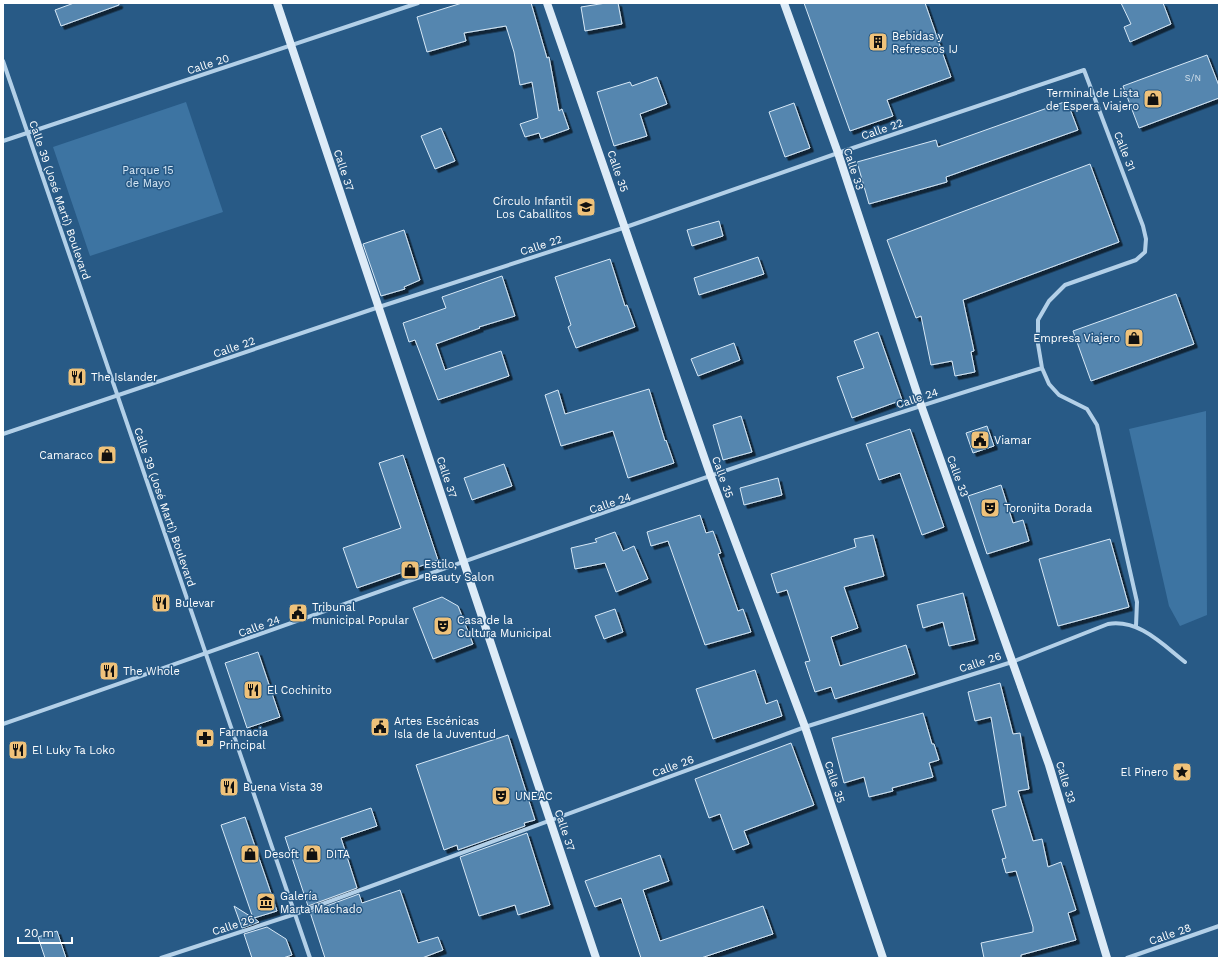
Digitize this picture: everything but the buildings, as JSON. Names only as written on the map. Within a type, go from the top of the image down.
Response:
[{"type":"street","name":"Calle 37","points":[[277,3],[596,958]]},
{"type":"street","name":"Calle 20","points":[[3,141],[418,3]]},
{"type":"street","name":"Calle 35","points":[[547,3],[711,477],[806,727],[883,958]]},
{"type":"street","name":"Calle 33","points":[[784,3],[838,153],[921,405],[1049,765],[1107,958]]},
{"type":"street","name":"Calle 39 (José Martí) Boulevard","points":[[3,61],[310,958]]},
{"type":"street","name":"Calle 22","points":[[3,434],[379,307],[626,228],[838,153],[1084,70]]},
{"type":"street","name":"Calle 31","points":[[1042,368],[1038,344],[1038,320],[1049,301],[1065,285],[1136,260],[1144,252],[1146,239],[1143,226],[1084,70]]},
{"type":"street","name":"Calle 24","points":[[3,724],[206,655],[464,563],[921,405],[1042,368]]},
{"type":"street","points":[[1042,368],[1049,384],[1059,395],[1087,409],[1098,425],[1137,602],[1136,626]]},
{"type":"street","name":"Calle 26","points":[[161,958],[295,914],[806,727],[1012,662],[1108,624],[1119,622],[1136,626],[1149,634],[1185,662]]},
{"type":"street","name":"Calle 28","points":[[1127,958],[1219,926]]},
{"type":"green space","name":"Parque 15 de Mayo","points":[[186,102],[223,212],[90,256],[53,147]]},
{"type":"green space","points":[[1206,411],[1207,615],[1180,626],[1169,606],[1129,429]]},
{"type":"place","name":"Bebidas y Refrescos IJ","points":[[878,42]]},
{"type":"place","name":"Terminal de Lista de Espera Viajero","points":[[1153,99]]},
{"type":"place","name":"Círculo Infantil Los Caballitos","points":[[586,207]]},
{"type":"place","name":"Empresa Viajero","points":[[1134,338]]},
{"type":"place","name":"The Islander","points":[[77,377]]},
{"type":"place","name":"Viamar","points":[[980,440]]},
{"type":"place","name":"Camaraco","points":[[107,455]]},
{"type":"place","name":"Toronjita Dorada","points":[[990,508]]},
{"type":"place","name":"Estilo, Beauty Salon","points":[[410,570]]},
{"type":"place","name":"Bulevar","points":[[161,603]]},
{"type":"place","name":"Tribunal municipal Popular","points":[[298,613]]},
{"type":"place","name":"Casa de la Cultura Municipal","points":[[443,626]]},
{"type":"place","name":"The Whole","points":[[109,671]]},
{"type":"place","name":"El Cochinito","points":[[253,690]]},
{"type":"place","name":"Artes Escénicas Isla de la Juventud","points":[[380,727]]},
{"type":"place","name":"Farmacia Principal","points":[[205,738]]},
{"type":"place","name":"El Luky Ta Loko","points":[[18,750]]},
{"type":"place","name":"El Pinero","points":[[1182,772]]},
{"type":"place","name":"Buena Vista 39","points":[[229,787]]},
{"type":"place","name":"UNEAC","points":[[501,796]]},
{"type":"place","name":"Desoft","points":[[250,854]]},
{"type":"place","name":"DITA","points":[[312,854]]},
{"type":"place","name":"Galería Marta Machado","points":[[266,902]]}]
